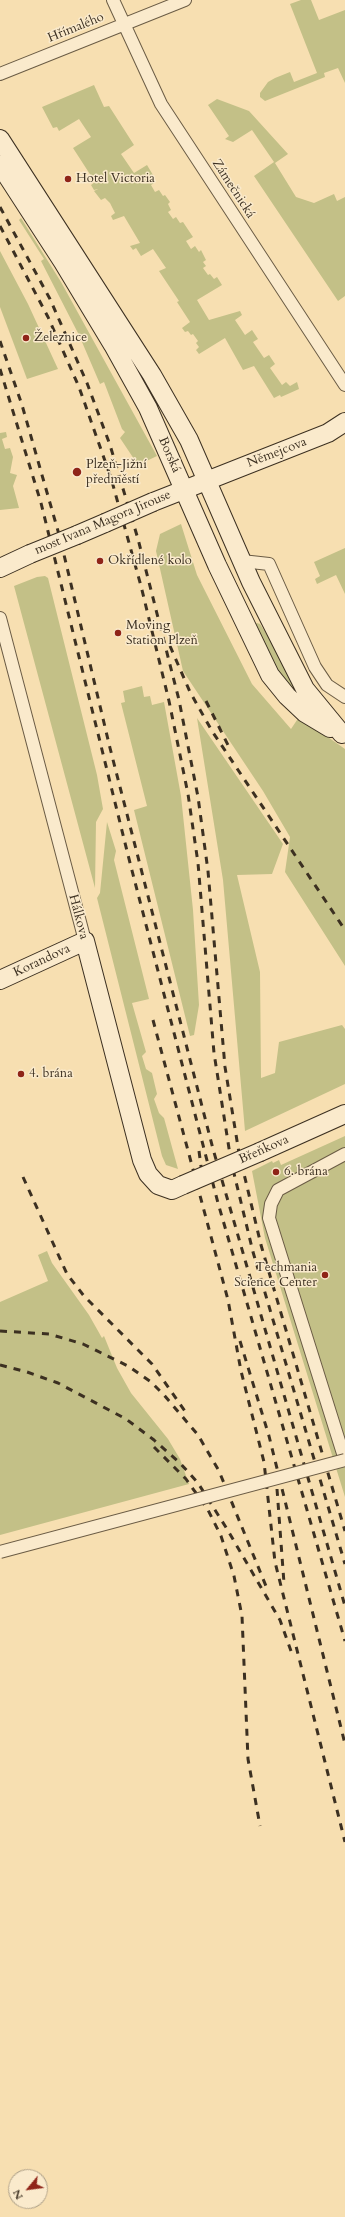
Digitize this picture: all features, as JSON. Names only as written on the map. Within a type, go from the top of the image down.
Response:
[{"type":"street","name":"Zámečnická","points":[[114,0],[161,104],[345,385]]},
{"type":"street","name":"Hřímalého","points":[[0,74],[185,0]]},
{"type":"street","name":"Borská","points":[[0,139],[152,375],[189,440],[208,480],[242,561],[304,689],[343,735]]},
{"type":"street","name":"Borská","points":[[0,165],[113,345],[148,408],[217,565],[270,675],[286,696],[305,713],[343,735]]},
{"type":"street","name":"Němejcova","points":[[208,480],[328,433],[345,422]]},
{"type":"street","name":"most Ivana Magora Jirouse","points":[[0,568],[30,554],[208,480]]},
{"type":"street","points":[[242,561],[269,564],[315,667],[327,685],[345,697]]},
{"type":"street","name":"Hálkova","points":[[0,618],[142,1160],[148,1174],[158,1185],[172,1190],[183,1185]]},
{"type":"street","name":"Korandova","points":[[0,980],[84,942]]},
{"type":"street","name":"Břeňkova","points":[[183,1185],[345,1114]]},
{"type":"street","points":[[0,1552],[345,1460],[269,1218],[272,1204],[278,1190],[345,1154]]},
{"type":"street","points":[[330,1411],[345,1426]]},
{"type":"shaded area","points":[[301,0],[311,0],[319,20],[345,10],[345,83],[338,68],[324,73],[325,77],[265,101],[260,97],[260,93],[268,82],[275,78],[290,72],[294,82],[317,73],[290,4]]},
{"type":"shaded area","points":[[94,85],[104,107],[109,106],[134,145],[121,154],[134,173],[147,165],[153,175],[150,177],[154,183],[151,185],[155,192],[159,190],[163,196],[165,195],[170,202],[168,204],[171,210],[168,212],[173,219],[176,217],[180,223],[183,222],[193,237],[186,241],[191,249],[195,246],[199,252],[201,250],[206,260],[203,262],[206,266],[203,268],[208,275],[210,274],[214,279],[217,277],[222,285],[197,300],[209,320],[240,311],[242,315],[235,320],[245,335],[252,330],[258,339],[253,342],[264,358],[269,355],[275,364],[270,368],[282,385],[286,382],[290,386],[297,382],[299,389],[281,397],[280,395],[274,398],[254,366],[243,370],[225,338],[199,354],[196,350],[199,347],[196,343],[198,341],[193,334],[191,335],[188,331],[185,332],[182,328],[190,322],[177,302],[179,301],[159,271],[166,268],[153,249],[141,256],[136,248],[133,250],[130,246],[140,243],[124,216],[113,220],[111,216],[115,213],[110,203],[105,198],[101,200],[94,191],[98,189],[94,190],[91,185],[95,182],[73,148],[91,137],[79,119],[59,131],[57,127],[53,128],[42,107]]},
{"type":"shaded area","points":[[217,99],[249,111],[288,154],[275,163],[296,197],[314,203],[334,194],[337,201],[345,197],[345,296],[338,301],[254,176],[274,162],[252,130],[233,142],[225,139],[229,136],[208,105]]},
{"type":"shaded area","points":[[21,218],[61,282],[157,456],[138,465],[120,438],[125,432],[122,429],[104,382],[100,384],[79,335],[41,261],[44,259],[19,220]]},
{"type":"shaded area","points":[[0,251],[28,304],[58,369],[27,379],[0,307]]},
{"type":"shaded area","points":[[6,432],[7,437],[2,439],[5,449],[10,448],[13,457],[10,473],[17,475],[13,486],[19,508],[0,510],[0,433]]},
{"type":"shaded area","points":[[181,524],[197,575],[252,684],[291,729],[299,717],[345,749],[345,966],[285,872],[290,837],[263,791],[183,671],[156,551],[160,534]]},
{"type":"shaded area","points":[[345,548],[345,594],[336,575],[317,584],[315,579],[320,576],[314,562]]},
{"type":"shaded area","points":[[45,576],[48,578],[97,775],[103,809],[96,822],[95,888],[14,586],[37,577]]},
{"type":"shaded area","points":[[255,624],[260,624],[276,649],[304,697],[285,689]]},
{"type":"shaded area","points":[[142,686],[144,697],[150,696],[152,705],[164,702],[181,796],[193,910],[199,1005],[194,1035],[190,1036],[134,810],[147,806],[121,703],[125,702],[123,691]]},
{"type":"shaded area","points":[[197,718],[283,844],[272,874],[237,875],[260,972],[261,1078],[275,1073],[279,1042],[342,1025],[345,1029],[345,1084],[245,1131],[223,880]]},
{"type":"shaded area","points":[[107,822],[116,851],[114,860],[149,999],[132,1003],[146,1052],[142,1056],[146,1069],[152,1073],[157,1094],[154,1099],[159,1113],[164,1118],[178,1169],[166,1165],[162,1156],[97,898],[100,893]]},
{"type":"shaded area","name":"Techmania Science Center","points":[[345,1136],[345,1497],[265,1238],[252,1171],[272,1161],[273,1163],[279,1160],[281,1165]]},
{"type":"shaded area","points":[[47,1251],[52,1263],[89,1315],[102,1338],[104,1336],[117,1368],[131,1393],[168,1439],[180,1459],[189,1484],[0,1535],[0,1302],[48,1281],[38,1255]]},
{"type":"railway","points":[[0,207],[50,299],[87,383],[110,445],[138,539],[179,700],[198,797],[208,871],[225,1067],[239,1153],[261,1245],[345,1531]]},
{"type":"railway","points":[[0,226],[48,317],[79,387],[111,478],[141,586],[169,701],[188,794],[198,863],[214,1053],[231,1161],[253,1252],[345,1564]]},
{"type":"railway","points":[[0,341],[22,405],[60,538],[110,748],[213,1149],[345,1606]]},
{"type":"railway","points":[[0,369],[41,503],[128,855],[218,1203],[345,1641]]},
{"type":"railway","points":[[170,646],[190,692],[212,731],[345,930]]},
{"type":"railway","points":[[206,701],[229,747]]},
{"type":"railway","points":[[153,1020],[228,1300],[241,1371],[264,1462],[275,1562],[345,1842]]},
{"type":"railway","points":[[199,1151],[204,1189]]},
{"type":"railway","points":[[23,1177],[67,1274],[84,1296],[152,1364],[187,1414]]},
{"type":"railway","points":[[0,1331],[49,1334],[83,1344],[128,1366],[151,1382],[198,1435],[219,1471],[268,1591]]},
{"type":"railway","points":[[240,1341],[269,1436],[345,1744]]},
{"type":"railway","points":[[0,1365],[27,1372],[58,1383],[126,1419],[154,1440],[180,1463],[198,1483],[227,1529],[280,1620],[291,1651]]},
{"type":"railway","points":[[154,1447],[186,1479],[208,1510],[221,1536],[234,1576],[242,1616],[248,1759],[260,1826]]},
{"type":"railway","points":[[277,1489],[284,1583]]},
{"type":"place","name":"Hotel Victoria","points":[[68,179]]},
{"type":"place","name":"Železnice","points":[[26,338]]},
{"type":"place","name":"Plzeň-Jižní předměstí","points":[[77,472]]},
{"type":"place","name":"Okřídlené kolo","points":[[100,561]]},
{"type":"place","name":"Moving Station Plzeň","points":[[118,633]]},
{"type":"place","name":"4. brána","points":[[21,1074]]},
{"type":"place","name":"6. brána","points":[[276,1172]]},
{"type":"place","name":"Techmania Science Center","points":[[325,1275]]}]
